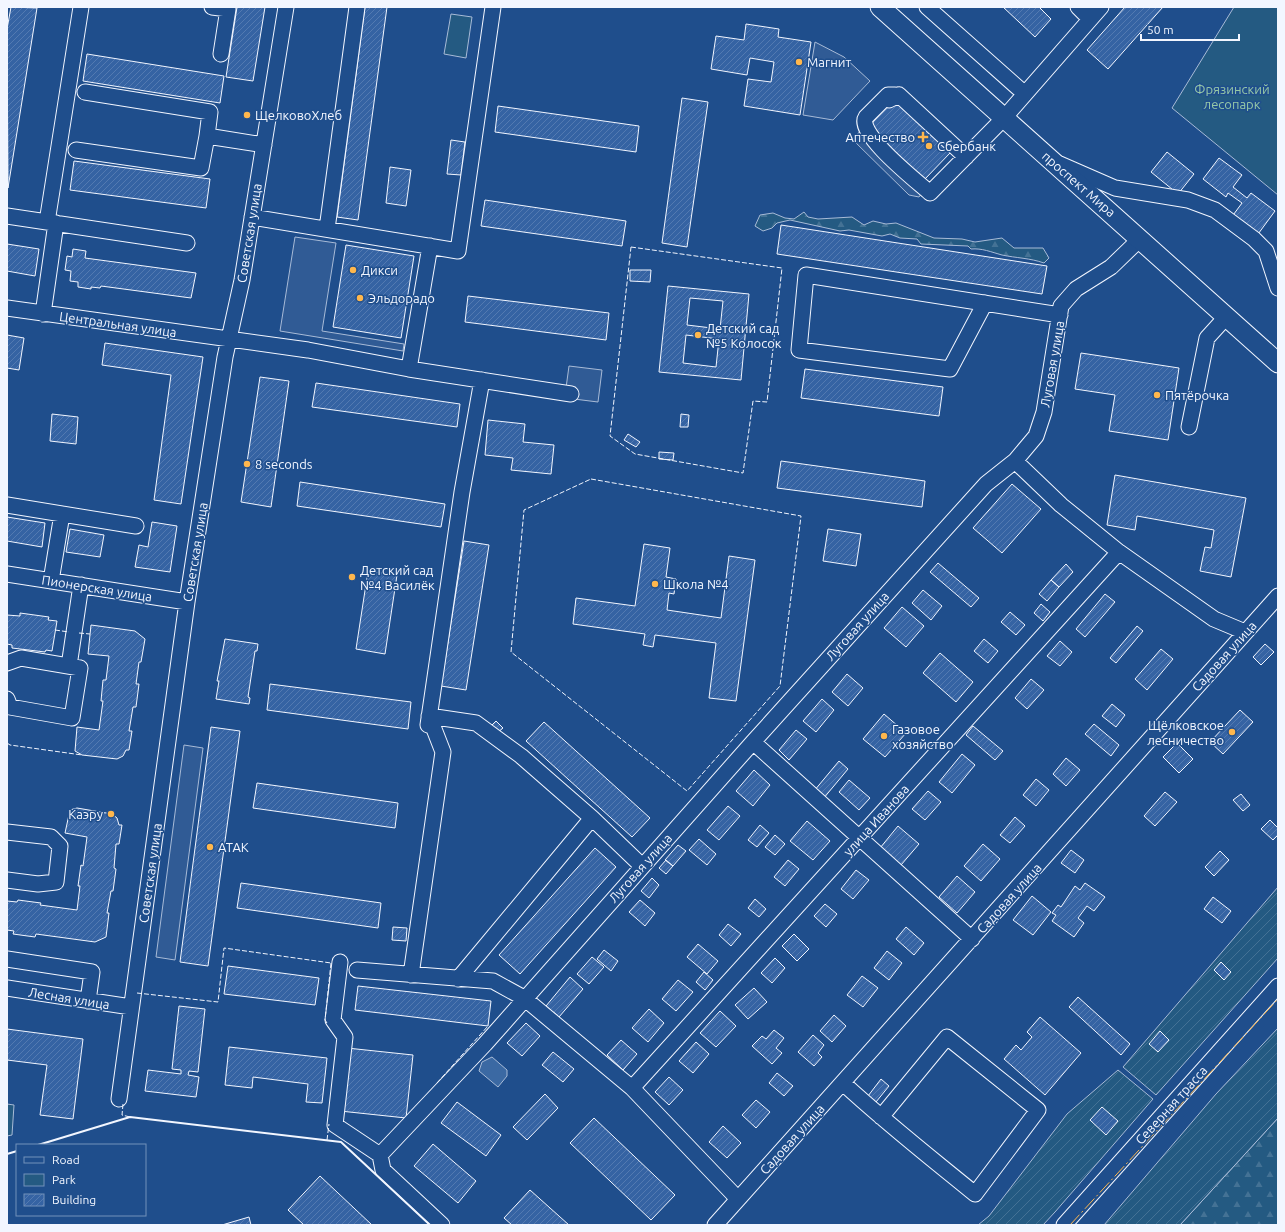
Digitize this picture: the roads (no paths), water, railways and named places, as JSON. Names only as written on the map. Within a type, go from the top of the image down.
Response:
[{"type":"main road","name":"проспект Мира","points":[[880,7],[1278,363]]},
{"type":"street","points":[[43,314],[51,223],[80,7]]},
{"type":"street","points":[[212,7],[228,9],[221,54]]},
{"type":"street","name":"Советская улица","points":[[119,1099],[187,602],[228,339],[242,280],[286,7]]},
{"type":"street","points":[[327,229],[357,7]]},
{"type":"street","points":[[252,217],[458,251],[493,7]]},
{"type":"street","points":[[927,7],[1025,94]]},
{"type":"street","points":[[1078,7],[1090,19]]},
{"type":"street","points":[[966,157],[899,95],[895,95],[866,123],[866,130],[876,144],[930,193],[966,157],[1004,118],[1101,7]]},
{"type":"street","points":[[76,150],[201,168],[207,136],[210,112],[85,92]]},
{"type":"street","points":[[207,136],[264,145]]},
{"type":"street","points":[[1052,161],[1115,188],[1188,200],[1215,210],[1266,251],[1278,288]]},
{"type":"street","points":[[7,216],[187,243]]},
{"type":"street","name":"Луговая улица","points":[[380,1155],[485,1044],[642,866],[986,484],[1015,462],[1036,436],[1044,412],[1062,306],[1076,289],[1112,267],[1140,238]]},
{"type":"street","points":[[409,369],[430,246]]},
{"type":"street","points":[[985,303],[950,369],[799,350],[806,275],[985,303],[1060,315]]},
{"type":"street","name":"Центральная улица","points":[[7,308],[308,350],[409,369],[571,394]]},
{"type":"street","points":[[1189,427],[1207,338],[1227,316]]},
{"type":"street","points":[[426,738],[462,492],[482,380]]},
{"type":"street","points":[[1015,462],[1061,505],[1118,552],[1214,619],[1245,632]]},
{"type":"street","points":[[7,505],[136,526]]},
{"type":"street","points":[[51,581],[62,514]]},
{"type":"street","name":"улица Иванова","points":[[632,1088],[1118,552]]},
{"type":"street","name":"Пионерская улица","points":[[7,574],[187,602]]},
{"type":"street","points":[[69,666],[81,585]]},
{"type":"street","name":"Садовая улица","points":[[715,1225],[1278,596]]},
{"type":"street","points":[[7,663],[21,658],[80,668],[72,718],[10,707],[7,699]]},
{"type":"street","points":[[429,716],[476,723],[521,756],[592,818],[642,866]]},
{"type":"street","points":[[411,975],[443,752],[429,716]]},
{"type":"street","points":[[753,742],[972,939]]},
{"type":"street","points":[[458,979],[592,818]]},
{"type":"street","points":[[7,832],[51,838],[60,846],[56,882],[38,884],[7,880]]},
{"type":"street","points":[[7,959],[92,972],[88,1001]]},
{"type":"street","points":[[340,962],[333,1020],[345,1037],[335,1125],[380,1155],[383,1170],[442,1225]]},
{"type":"street","points":[[357,970],[494,982],[524,998],[632,1088],[738,1199]]},
{"type":"street","name":"Северная трасса","points":[[1064,1225],[1278,986]]},
{"type":"street","name":"Лесная улица","points":[[7,988],[131,1007]]},
{"type":"street","points":[[843,1083],[881,1116],[975,1194],[1038,1110],[947,1037],[881,1116]]},
{"type":"place","name":"Магнит","points":[[799,62]]},
{"type":"place","name":"ЩелковоХлеб","points":[[247,115]]},
{"type":"place","name":"Аптечество","points":[[923,137]]},
{"type":"place","name":"Сбербанк","points":[[929,146]]},
{"type":"place","name":"Дикси","points":[[353,270]]},
{"type":"place","name":"Эльдорадо","points":[[360,298]]},
{"type":"place","name":"Детский сад №5 Колосок","points":[[698,335]]},
{"type":"place","name":"Пятёрочка","points":[[1157,395]]},
{"type":"place","name":"8 seconds","points":[[247,464]]},
{"type":"place","name":"Детский сад №4 Василёк","points":[[352,577]]},
{"type":"place","name":"Школа №4","points":[[655,584]]},
{"type":"place","name":"Щёлковское лесничество","points":[[1232,732]]},
{"type":"place","name":"Газовое хозяйство","points":[[884,736]]},
{"type":"place","name":"Каэру","points":[[111,814]]},
{"type":"place","name":"АТАК","points":[[210,847]]},
{"type":"park label","name":"Фрязинский лесопарк","points":[[1232,96]]}]
